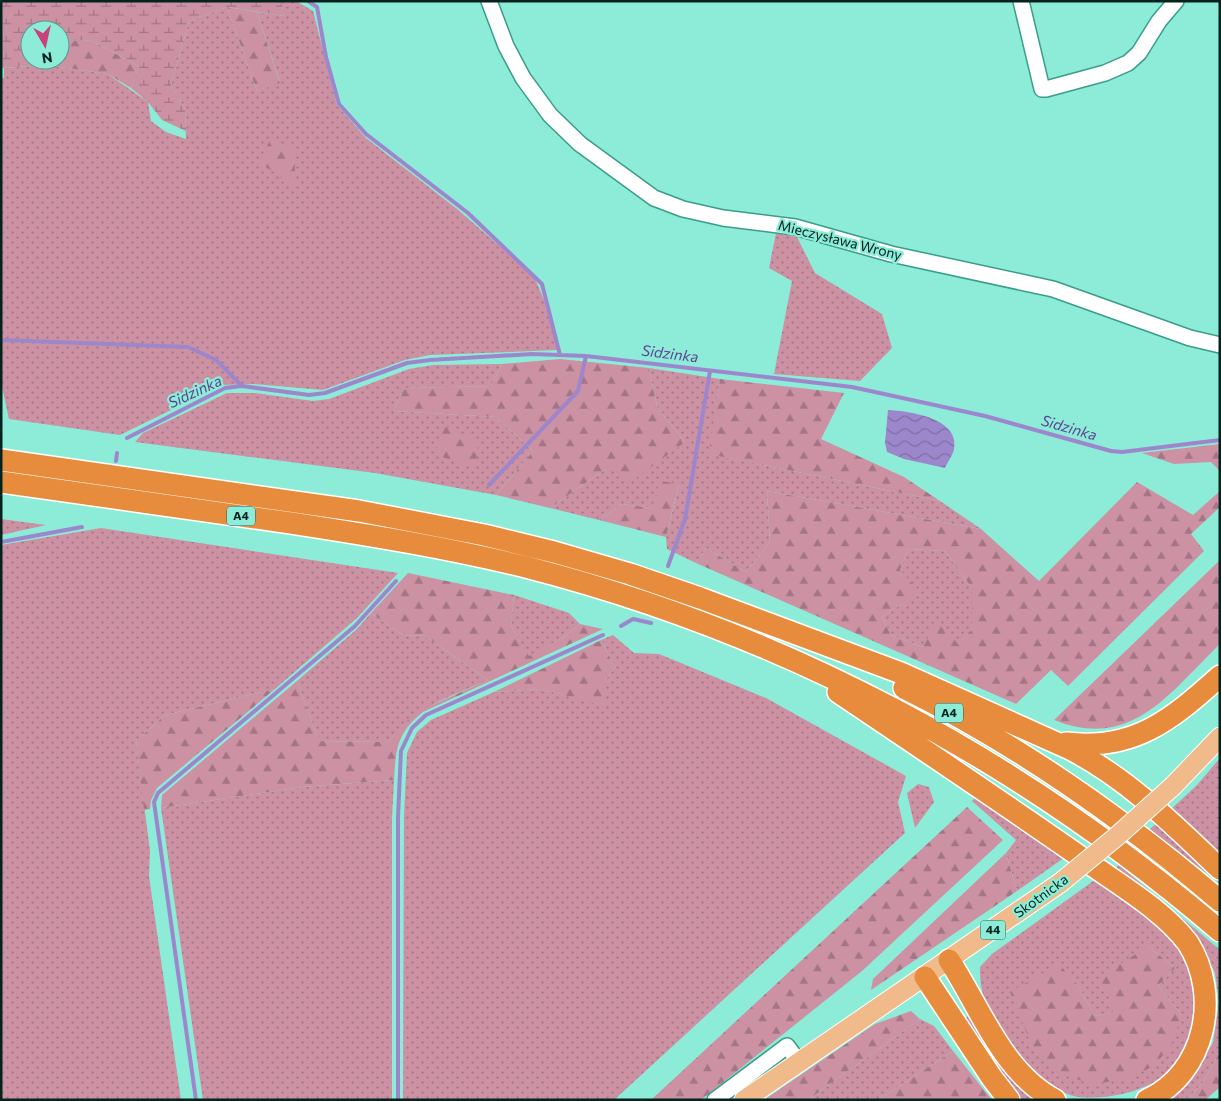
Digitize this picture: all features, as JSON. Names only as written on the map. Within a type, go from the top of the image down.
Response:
[{"type":"highway","name":"A4","points":[[1,460],[358,511],[484,535],[554,552],[630,574],[776,628],[913,693],[1028,759],[1111,816],[1220,901]]},
{"type":"highway","name":"A4","points":[[1,482],[334,530],[479,556],[606,590],[708,624],[780,653],[904,712],[998,767],[1057,805],[1133,860],[1220,931]]},
{"type":"highway","points":[[776,628],[901,673],[1088,758],[1124,784],[1220,869]]},
{"type":"highway","points":[[780,653],[1064,846],[1140,900],[1186,941],[1202,967],[1206,984],[1208,1015],[1205,1030],[1191,1062],[1171,1084],[1147,1100]]},
{"type":"highway","points":[[1050,741],[1093,745],[1111,743],[1142,735],[1170,718],[1220,676]]},
{"type":"highway","points":[[949,960],[1010,1060],[1032,1085],[1055,1100]]},
{"type":"highway","points":[[925,977],[992,1078],[1010,1100]]},
{"type":"main road","name":"Skotnicka","points":[[744,1100],[1060,883],[1116,838],[1173,786],[1220,737]]},
{"type":"street","name":"Mieczysława Wrony","points":[[489,1],[506,46],[523,78],[550,115],[580,144],[654,198],[683,209],[723,218],[795,226],[890,254],[1048,288],[1190,338],[1220,345]]},
{"type":"street","points":[[1021,1],[1042,89],[1046,89],[1104,73],[1128,63],[1139,53],[1159,21],[1176,1]]},
{"type":"street","points":[[716,1100],[787,1046],[800,1062]]},
{"type":"green space","points":[[1,1],[281,1],[284,16],[227,7],[189,21],[171,85],[185,109],[186,131],[162,120],[148,102],[131,88],[139,66],[90,40],[70,41],[70,20],[20,20],[20,67],[1,68]]},
{"type":"green space","points":[[281,1],[296,1],[313,11],[337,105],[366,138],[457,209],[534,276],[544,300],[558,350],[430,355],[405,360],[323,390],[253,384],[222,385],[120,435],[9,419],[1,382],[1,78],[4,78],[4,68],[20,67],[20,70],[70,70],[70,68],[108,74],[148,102],[151,121],[166,132],[186,139],[185,109],[171,85],[189,21],[227,7],[257,91],[280,82],[257,12],[284,16]]},
{"type":"green space","points":[[227,7],[257,12],[280,83],[257,91]]},
{"type":"green space","points":[[90,40],[139,66],[131,88],[108,74],[70,68],[70,41]]},
{"type":"green space","points":[[271,138],[296,151],[294,186],[259,162]]},
{"type":"green space","points":[[776,233],[797,237],[815,273],[882,314],[892,348],[860,381],[774,374],[792,281],[769,268]]},
{"type":"green space","points":[[560,359],[649,368],[657,407],[685,442],[632,481],[607,468],[550,508],[496,495],[533,451],[496,417],[394,411],[404,388],[491,386],[502,364]]},
{"type":"green space","points":[[502,364],[491,386],[404,388],[394,411],[496,417],[533,451],[496,495],[375,473],[135,442],[143,433],[227,393],[255,393],[313,401],[329,399],[409,369],[433,365]]},
{"type":"green space","points":[[649,368],[720,379],[710,454],[940,501],[981,529],[767,491],[770,542],[746,572],[706,548],[696,563],[667,549],[666,537],[679,485],[652,508],[622,504],[599,520],[550,508],[607,468],[685,442],[657,407]]},
{"type":"green space","points":[[720,379],[844,393],[821,439],[904,477],[940,501],[709,454]]},
{"type":"green space","points":[[441,425],[479,440],[475,468],[436,455]]},
{"type":"green space","points":[[1220,444],[1220,471],[1211,462],[1174,464],[1142,453]]},
{"type":"green space","points":[[660,481],[679,484],[666,537],[599,520],[622,504],[652,508]]},
{"type":"green space","points":[[1137,482],[1193,515],[1220,491],[1220,507],[1191,534],[1204,551],[1068,686],[1051,670],[1016,704],[696,563],[706,548],[746,572],[770,542],[767,491],[981,529],[1039,581]],"holes":[[[908,549],[945,551],[972,588],[972,629],[958,644],[938,619],[923,647],[891,635],[882,616],[921,593],[900,570]]]},
{"type":"green space","points":[[1,519],[46,525],[1,535]]},
{"type":"green space","points":[[101,528],[398,573],[357,618],[275,689],[165,715],[136,741],[150,851],[149,876],[181,1100],[1,1100],[1,545]]},
{"type":"green space","points":[[908,549],[945,551],[972,588],[972,629],[958,645],[938,620],[923,647],[891,635],[882,616],[920,593],[900,570]]},
{"type":"green space","points":[[1220,560],[1220,644],[1184,681],[1147,712],[1127,722],[1106,728],[1081,728],[1054,720]]},
{"type":"green space","points":[[408,573],[514,595],[511,626],[529,656],[564,637],[580,624],[603,629],[423,712],[403,734],[397,750],[394,780],[302,787],[161,808],[162,795],[297,681],[319,741],[389,742],[402,725],[419,711],[488,680],[425,636],[403,635],[371,613]]},
{"type":"green space","points":[[514,595],[569,613],[580,624],[564,637],[529,657],[511,626]]},
{"type":"green space","points":[[371,613],[403,635],[425,636],[488,680],[446,698],[422,711],[389,742],[319,741],[297,681],[357,629]]},
{"type":"green space","points":[[613,635],[634,653],[659,654],[766,698],[906,776],[898,802],[905,833],[614,1100],[403,1100],[404,815],[407,753],[417,732],[431,720],[494,692],[541,689],[604,705],[604,682],[615,667],[601,640]]},
{"type":"green space","points":[[601,640],[615,667],[604,682],[605,706],[541,689],[494,692]]},
{"type":"green space","points":[[275,689],[157,788],[151,800],[150,809],[144,810],[136,741],[165,715]]},
{"type":"green space","points":[[1220,758],[1220,857],[1168,812],[1197,785]]},
{"type":"green space","points":[[394,780],[392,818],[392,1100],[203,1100],[161,808],[302,787]]},
{"type":"green space","points":[[918,784],[929,787],[934,802],[915,828],[907,793]]},
{"type":"green space","points":[[976,796],[1064,858],[1017,891],[1006,853],[1016,840],[972,801]]},
{"type":"green space","points":[[967,807],[1003,840],[862,971],[701,1100],[651,1100]]},
{"type":"green space","points":[[1158,822],[1220,877],[1220,883],[1149,830]]},
{"type":"green space","points":[[1006,853],[1017,891],[871,990],[873,979]]},
{"type":"green space","points":[[1119,865],[1220,950],[1220,1051],[1202,1084],[1186,1100],[1163,1100],[1188,1081],[1213,1043],[1219,1002],[1215,973],[1204,950],[1180,923],[1116,868]]},
{"type":"green space","points":[[1096,879],[1153,921],[1185,956],[1190,967],[1197,1016],[1194,1036],[1187,1052],[1177,1066],[1163,1077],[1148,1086],[1131,1092],[1113,1096],[1078,1097],[1059,1090],[1034,1071],[1013,1048],[999,1029],[989,1010],[982,990],[980,967],[992,954]],"holes":[[[1148,946],[1175,968],[1158,986],[1182,1015],[1031,1044],[1077,984],[1095,1016],[1116,1012]]]},
{"type":"green space","points":[[1148,946],[1175,968],[1158,986],[1182,1015],[1170,1048],[1152,1067],[1124,1080],[1092,1084],[1057,1073],[1031,1044],[1010,992],[1059,964],[1077,984],[1095,1016],[1116,1012],[1099,978]]},
{"type":"green space","points":[[911,1011],[920,1019],[808,1100],[764,1100],[875,1024]]},
{"type":"green space","points":[[972,1014],[1040,1100],[1021,1100],[962,1020]]},
{"type":"green space","points":[[920,1019],[934,1026],[953,1051],[878,1100],[808,1100]]},
{"type":"green space","points":[[953,1051],[992,1100],[878,1100]]},
{"type":"green space","points":[[1220,1051],[1220,1087],[1205,1100],[1186,1100],[1202,1084]]},
{"type":"water","points":[[888,410],[908,412],[931,418],[950,430],[954,439],[954,450],[945,468],[904,459],[887,452],[885,443]]},
{"type":"waterway","points":[[308,1],[317,7],[326,57],[339,104],[366,134],[468,213],[542,284],[560,355]]},
{"type":"waterway","points":[[1,340],[188,347],[216,360],[242,386]]},
{"type":"waterway","name":"Sidzinka","points":[[127,438],[225,388],[242,386],[309,395],[325,393],[407,363],[532,354],[586,356],[852,387],[985,416],[1111,451],[1122,452],[1220,440]]},
{"type":"waterway","points":[[489,485],[578,391],[586,356]]},
{"type":"waterway","points":[[668,566],[685,519],[710,371]]},
{"type":"waterway","name":"Sidzinka","points":[[116,461],[117,453]]},
{"type":"waterway","name":"Sidzinka","points":[[1,542],[82,527]]},
{"type":"waterway","points":[[196,1100],[154,802],[158,793],[355,626],[396,581]]},
{"type":"waterway","points":[[621,626],[633,619],[651,623]]},
{"type":"waterway","points":[[398,1100],[398,817],[401,751],[412,728],[426,715],[603,635]]}]
